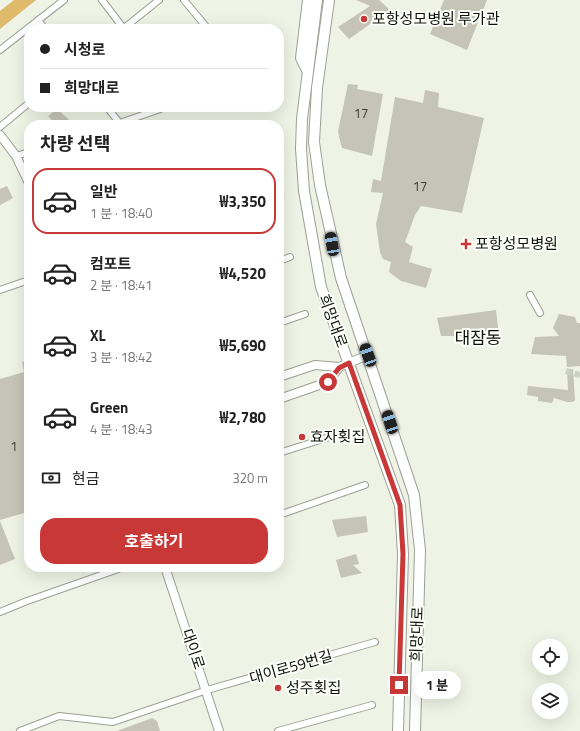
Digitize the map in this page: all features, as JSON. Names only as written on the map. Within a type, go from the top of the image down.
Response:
[{"type":"main road","points":[[307,70],[301,58],[308,0]]},
{"type":"main road","name":"희망대로","points":[[317,0],[307,70],[301,149],[306,204],[321,287],[400,505],[403,554],[398,731]]},
{"type":"main road","name":"희망대로","points":[[329,0],[320,72],[314,142],[320,185],[341,278],[414,495],[420,550],[415,731]]},
{"type":"main road","points":[[320,72],[328,57],[336,0]]},
{"type":"street","points":[[33,24],[64,0]]},
{"type":"street","points":[[102,0],[120,24]]},
{"type":"street","points":[[130,24],[159,0]]},
{"type":"street","points":[[184,0],[204,24]]},
{"type":"street","points":[[38,20],[41,24]]},
{"type":"street","points":[[0,50],[24,31]]},
{"type":"street","points":[[0,127],[24,107]]},
{"type":"street","points":[[130,120],[152,112]]},
{"type":"street","points":[[0,135],[16,156],[24,173]]},
{"type":"street","points":[[16,156],[24,154]]},
{"type":"street","points":[[284,259],[290,257]]},
{"type":"street","points":[[0,290],[24,282]]},
{"type":"street","points":[[530,295],[540,313]]},
{"type":"street","points":[[284,321],[305,314]]},
{"type":"street","points":[[284,397],[328,382],[339,368],[368,355]]},
{"type":"street","points":[[284,375],[315,365],[339,368]]},
{"type":"street","points":[[284,451],[345,432]]},
{"type":"street","points":[[284,514],[365,485]]},
{"type":"street","points":[[0,612],[110,572]]},
{"type":"street","name":"대이로","points":[[167,572],[207,690],[219,731]]},
{"type":"street","name":"대이로59번길","points":[[20,731],[59,716],[113,722],[207,690],[375,642]]},
{"type":"street","points":[[278,731],[372,705]]},
{"type":"shaded area","points":[[14,0],[36,0],[0,29],[0,11]]},
{"type":"building","name":"포항성모병원 루가관","points":[[356,0],[379,0],[390,10],[349,39],[338,27],[370,6]]},
{"type":"building","points":[[444,0],[487,0],[467,50],[430,34]]},
{"type":"building","points":[[348,84],[358,85],[357,89],[383,94],[372,156],[342,148],[338,131]]},
{"type":"building","name":"포항성모병원","points":[[425,90],[439,93],[438,107],[484,118],[462,213],[421,206],[415,215],[405,242],[413,247],[409,262],[432,269],[426,288],[401,281],[389,272],[391,262],[383,259],[380,252],[376,224],[383,193],[371,192],[373,179],[381,181],[395,97],[423,103]]},
{"type":"building","points":[[53,112],[60,112],[69,120],[52,120],[48,116]]},
{"type":"building","points":[[7,186],[13,198],[0,205],[0,189]]},
{"type":"building","points":[[496,310],[499,336],[441,336],[437,318]]},
{"type":"building","points":[[559,314],[575,317],[577,323],[580,323],[580,366],[567,367],[566,356],[531,354],[535,337],[559,336],[553,328]]},
{"type":"building","points":[[24,361],[24,372],[22,362]]},
{"type":"building","points":[[567,369],[573,369],[575,400],[573,402],[567,402],[554,398],[552,403],[538,401],[538,397],[527,395],[528,386],[568,390]]},
{"type":"building","points":[[24,372],[24,513],[0,520],[0,379]]},
{"type":"building","points":[[366,516],[368,532],[337,537],[332,520]]},
{"type":"building","points":[[0,521],[15,559],[0,565]]},
{"type":"building","points":[[356,554],[359,564],[353,565],[362,573],[341,578],[336,560]]},
{"type":"building","points":[[152,718],[157,721],[160,731],[117,731]]},
{"type":"tunnel","points":[[566,371],[580,375]]},
{"type":"place","name":"포항성모병원 루가관","points":[[364,19]]},
{"type":"place","name":"포항성모병원","points":[[466,244]]},
{"type":"place","name":"효자횟집","points":[[302,437]]},
{"type":"place","name":"성주횟집","points":[[278,688]]},
{"type":"district","name":"대잠동","points":[[478,338]]},
{"type":"route","points":[[328,382],[339,368],[349,363],[400,505],[403,554],[399,685]]}]
